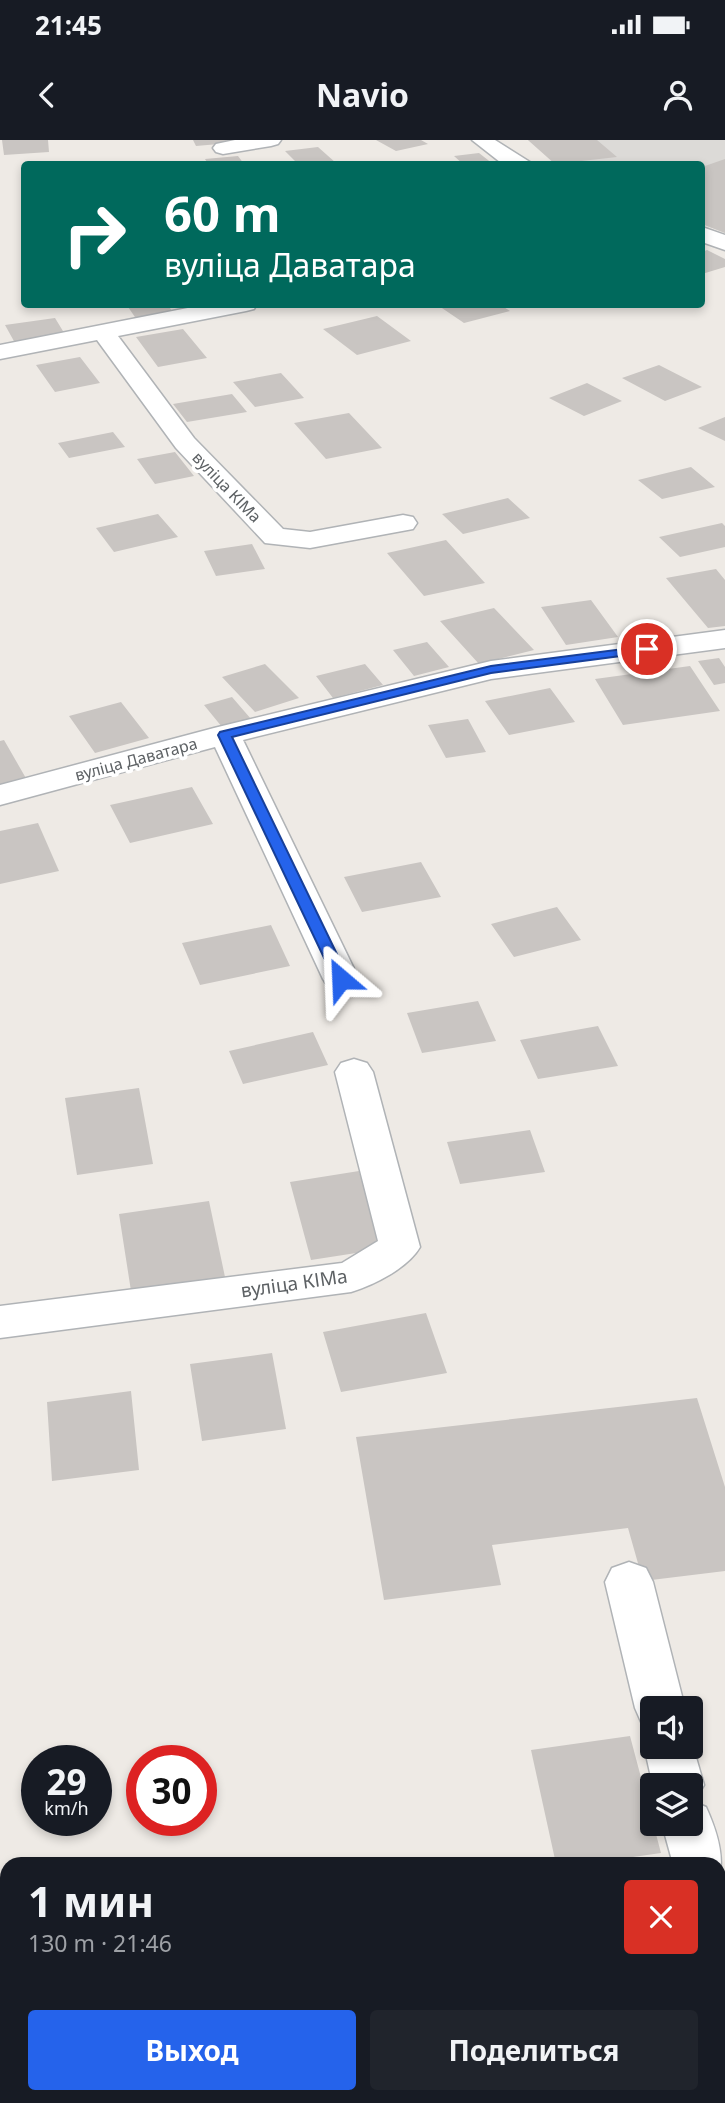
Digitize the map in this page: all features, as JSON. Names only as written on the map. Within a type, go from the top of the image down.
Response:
[{"type":"street","points":[[223,148],[271,140]]},
{"type":"street","points":[[482,140],[515,161]]},
{"type":"street","points":[[705,235],[725,243]]},
{"type":"street","points":[[0,352],[226,308]]},
{"type":"street","name":"вуліца КІМа","points":[[103,332],[185,443],[275,537],[310,540],[403,523]]},
{"type":"street","name":"вуліца Даватара","points":[[0,795],[225,735],[491,670],[725,639]]},
{"type":"street","points":[[225,735],[341,979]]},
{"type":"street","name":"вуліца КІМа","points":[[0,1322],[351,1277],[400,1247],[354,1072]]},
{"type":"street","points":[[629,1582],[657,1696]]},
{"type":"street","points":[[691,1836],[697,1857]]},
{"type":"shaded area","points":[[528,140],[725,140],[725,233],[705,225],[705,161],[552,161]]},
{"type":"building","points":[[2,140],[48,140],[49,152],[4,155]]},
{"type":"building","points":[[193,140],[228,140],[230,143],[196,146]]},
{"type":"building","points":[[376,140],[421,140],[428,144],[396,151]]},
{"type":"building","points":[[528,140],[597,140],[617,157],[582,161],[552,161]]},
{"type":"building","points":[[318,147],[334,161],[295,161],[285,151]]},
{"type":"building","points":[[479,153],[489,161],[460,161],[454,156]]},
{"type":"building","points":[[238,156],[242,161],[206,161],[205,159]]},
{"type":"building","points":[[725,159],[725,233],[705,225],[705,166]]},
{"type":"building","points":[[705,251],[725,259],[725,267],[705,273]]},
{"type":"building","points":[[129,308],[170,308],[175,315],[137,320]]},
{"type":"building","points":[[442,308],[505,308],[510,311],[464,323]]},
{"type":"building","points":[[377,316],[411,341],[357,355],[323,329]]},
{"type":"building","points":[[55,318],[66,336],[15,343],[5,325]]},
{"type":"building","points":[[183,329],[207,358],[158,367],[136,337]]},
{"type":"building","points":[[80,357],[100,383],[55,392],[36,365]]},
{"type":"building","points":[[659,365],[702,387],[665,401],[622,378]]},
{"type":"building","points":[[281,373],[304,398],[255,407],[233,382]]},
{"type":"building","points":[[587,383],[622,401],[584,416],[549,398]]},
{"type":"building","points":[[232,394],[247,412],[187,422],[173,404]]},
{"type":"building","points":[[349,413],[382,448],[326,459],[294,423]]},
{"type":"building","points":[[725,417],[725,441],[698,428]]},
{"type":"building","points":[[113,432],[125,447],[69,458],[58,443]]},
{"type":"building","points":[[175,452],[194,476],[155,484],[137,459]]},
{"type":"building","points":[[691,467],[715,487],[662,499],[638,480]]},
{"type":"building","points":[[508,498],[530,518],[463,534],[442,514]]},
{"type":"building","points":[[158,514],[178,537],[114,552],[96,528]]},
{"type":"building","points":[[722,523],[725,526],[725,547],[680,557],[659,537]]},
{"type":"building","points":[[446,540],[485,583],[424,596],[387,553]]},
{"type":"building","points":[[252,544],[265,569],[216,576],[204,551]]},
{"type":"building","points":[[716,569],[725,580],[725,626],[708,628],[666,578]]},
{"type":"building","points":[[591,600],[618,637],[566,645],[541,607]]},
{"type":"building","points":[[494,608],[534,650],[479,664],[440,621]]},
{"type":"building","points":[[427,642],[449,667],[414,676],[393,650]]},
{"type":"building","points":[[719,658],[725,667],[725,683],[714,685],[698,661]]},
{"type":"building","points":[[265,664],[299,698],[255,712],[222,677]]},
{"type":"building","points":[[365,664],[383,685],[333,698],[316,676]]},
{"type":"building","points":[[690,666],[720,711],[623,725],[595,679]]},
{"type":"building","points":[[550,688],[575,722],[509,735],[485,701]]},
{"type":"building","points":[[232,697],[251,719],[222,727],[204,705]]},
{"type":"building","points":[[121,702],[149,738],[95,753],[69,716]]},
{"type":"building","points":[[468,719],[486,752],[446,758],[428,725]]},
{"type":"building","points":[[4,740],[27,780],[0,786],[0,741]]},
{"type":"building","points":[[192,787],[213,824],[130,843],[110,805]]},
{"type":"building","points":[[38,823],[59,871],[0,884],[0,831]]},
{"type":"building","points":[[421,862],[441,897],[362,912],[344,877]]},
{"type":"building","points":[[557,907],[581,940],[514,957],[491,924]]},
{"type":"building","points":[[271,925],[290,966],[200,985],[182,943]]},
{"type":"building","points":[[478,1001],[496,1041],[422,1053],[407,1013]]},
{"type":"building","points":[[598,1026],[618,1066],[538,1079],[520,1040]]},
{"type":"building","points":[[313,1032],[328,1065],[243,1084],[229,1051]]},
{"type":"building","points":[[139,1088],[153,1164],[77,1175],[65,1098]]},
{"type":"building","points":[[530,1130],[545,1172],[460,1184],[447,1142]]},
{"type":"building","points":[[359,1171],[382,1249],[311,1260],[290,1182]]},
{"type":"building","points":[[209,1201],[225,1277],[131,1291],[119,1214]]},
{"type":"building","points":[[426,1313],[447,1373],[341,1392],[323,1332]]},
{"type":"building","points":[[272,1353],[286,1429],[202,1441],[190,1364]]},
{"type":"building","points":[[131,1391],[139,1470],[52,1481],[47,1402]]},
{"type":"building","points":[[697,1398],[725,1487],[725,1571],[643,1581],[628,1528],[492,1545],[501,1585],[384,1600],[356,1437]]},
{"type":"building","points":[[630,1736],[640,1774],[640,1836],[656,1836],[661,1853],[633,1857],[554,1857],[531,1750]]},
{"type":"route","points":[[341,979],[225,735],[491,670],[647,649]]}]
